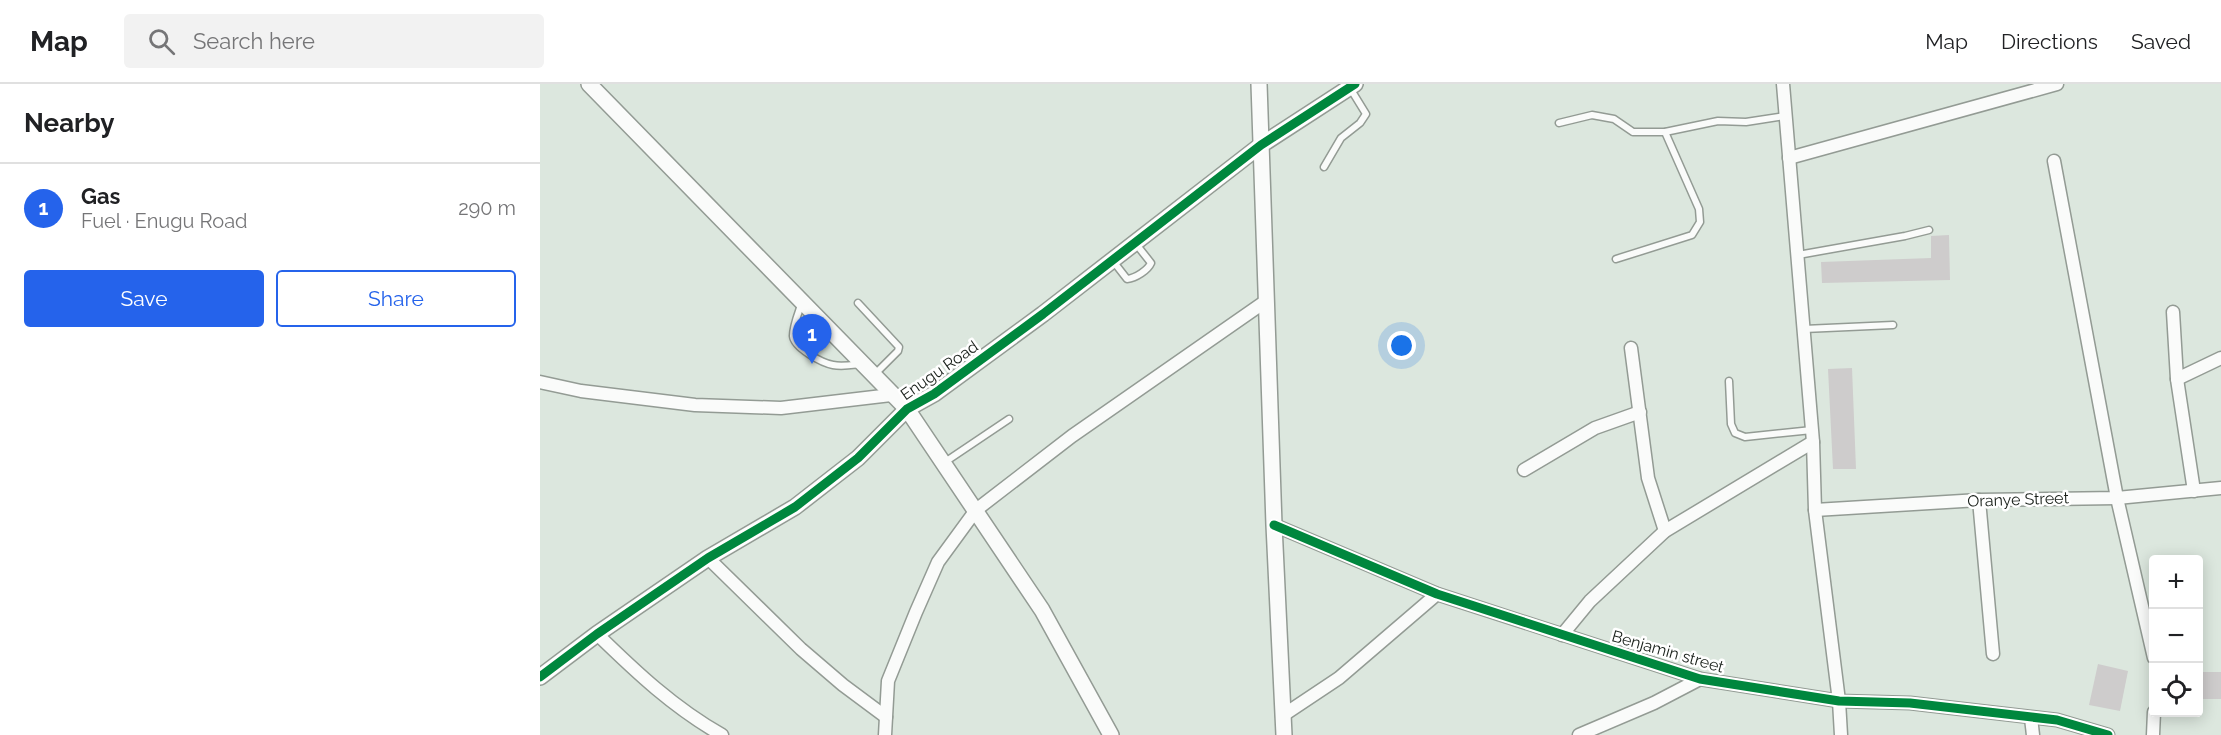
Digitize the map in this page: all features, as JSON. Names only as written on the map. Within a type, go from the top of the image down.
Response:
[{"type":"street","points":[[588,84],[908,410],[1042,610],[1111,735]]},
{"type":"street","points":[[1259,84],[1274,525],[1284,735]]},
{"type":"street","points":[[1783,84],[1812,436],[1815,510],[1839,701],[1841,735]]},
{"type":"street","points":[[1789,158],[2057,84]]},
{"type":"street","name":"Enugu Road","points":[[540,677],[597,634],[708,558],[795,507],[858,458],[908,410],[943,387],[1113,261],[1261,145],[1352,86]]},
{"type":"street","points":[[2054,161],[2117,498],[2149,636]]},
{"type":"street","points":[[885,735],[888,681],[938,561],[976,510],[1072,436],[1266,301]]},
{"type":"street","points":[[2173,312],[2177,379],[2194,491]]},
{"type":"street","points":[[1631,348],[1648,478],[1665,531]]},
{"type":"street","points":[[2177,379],[2221,358]]},
{"type":"street","points":[[540,382],[581,391],[695,405],[781,408],[891,395]]},
{"type":"street","points":[[1524,470],[1595,428],[1640,412]]},
{"type":"street","points":[[1562,635],[1590,601],[1665,531],[1812,436]]},
{"type":"street","name":"Oranye Street","points":[[1815,510],[1979,500],[2117,498],[2221,488]]},
{"type":"street","points":[[1979,500],[1993,654]]},
{"type":"street","name":"Benjamin street","points":[[1274,525],[1437,594],[1700,679],[1839,701],[1910,703],[2057,720],[2108,735]]},
{"type":"street","points":[[708,558],[801,649],[843,685],[886,717]]},
{"type":"street","points":[[1282,716],[1339,678],[1437,594]]},
{"type":"street","points":[[597,634],[645,681],[697,721],[722,735]]},
{"type":"street","points":[[1579,735],[1654,703],[1700,679]]},
{"type":"street","points":[[2153,735],[2154,717]]},
{"type":"street","points":[[2031,718],[2033,735]]},
{"type":"lane","points":[[1324,166],[1341,138],[1360,123],[1366,114],[1352,86]]},
{"type":"lane","points":[[1559,123],[1592,115],[1614,119],[1633,132],[1665,132],[1718,121],[1746,122],[1785,116]]},
{"type":"lane","points":[[1616,259],[1692,235],[1700,222],[1699,209],[1665,132]]},
{"type":"lane","points":[[1797,255],[1929,230]]},
{"type":"lane","points":[[1113,261],[1127,279],[1131,279],[1148,268],[1151,262],[1136,243]]},
{"type":"lane","points":[[802,301],[793,338],[797,346],[832,365],[869,369],[898,351],[899,347],[858,303]]},
{"type":"lane","points":[[1803,330],[1893,325]]},
{"type":"lane","points":[[1729,381],[1731,424],[1735,433],[1745,437],[1812,436]]},
{"type":"lane","points":[[944,462],[1009,419]]},
{"type":"building","points":[[1949,235],[1950,280],[1822,283],[1821,262],[1931,258],[1931,236]]},
{"type":"building","points":[[1852,368],[1856,469],[1833,469],[1828,369]]},
{"type":"building","points":[[2098,664],[2128,671],[2120,711],[2089,705]]},
{"type":"building","points":[[2203,672],[2221,672],[2221,699],[2203,699]]},
{"type":"cycle path","points":[[540,677],[597,634],[708,558],[795,507],[858,458],[907,409],[934,394],[1043,314],[1261,145],[1355,84]]},
{"type":"cycle path","points":[[1274,525],[1437,594],[1700,679],[1839,701],[1910,703],[2057,720],[2108,735]]},
{"type":"place","name":"Gas","points":[[812,364]]}]
